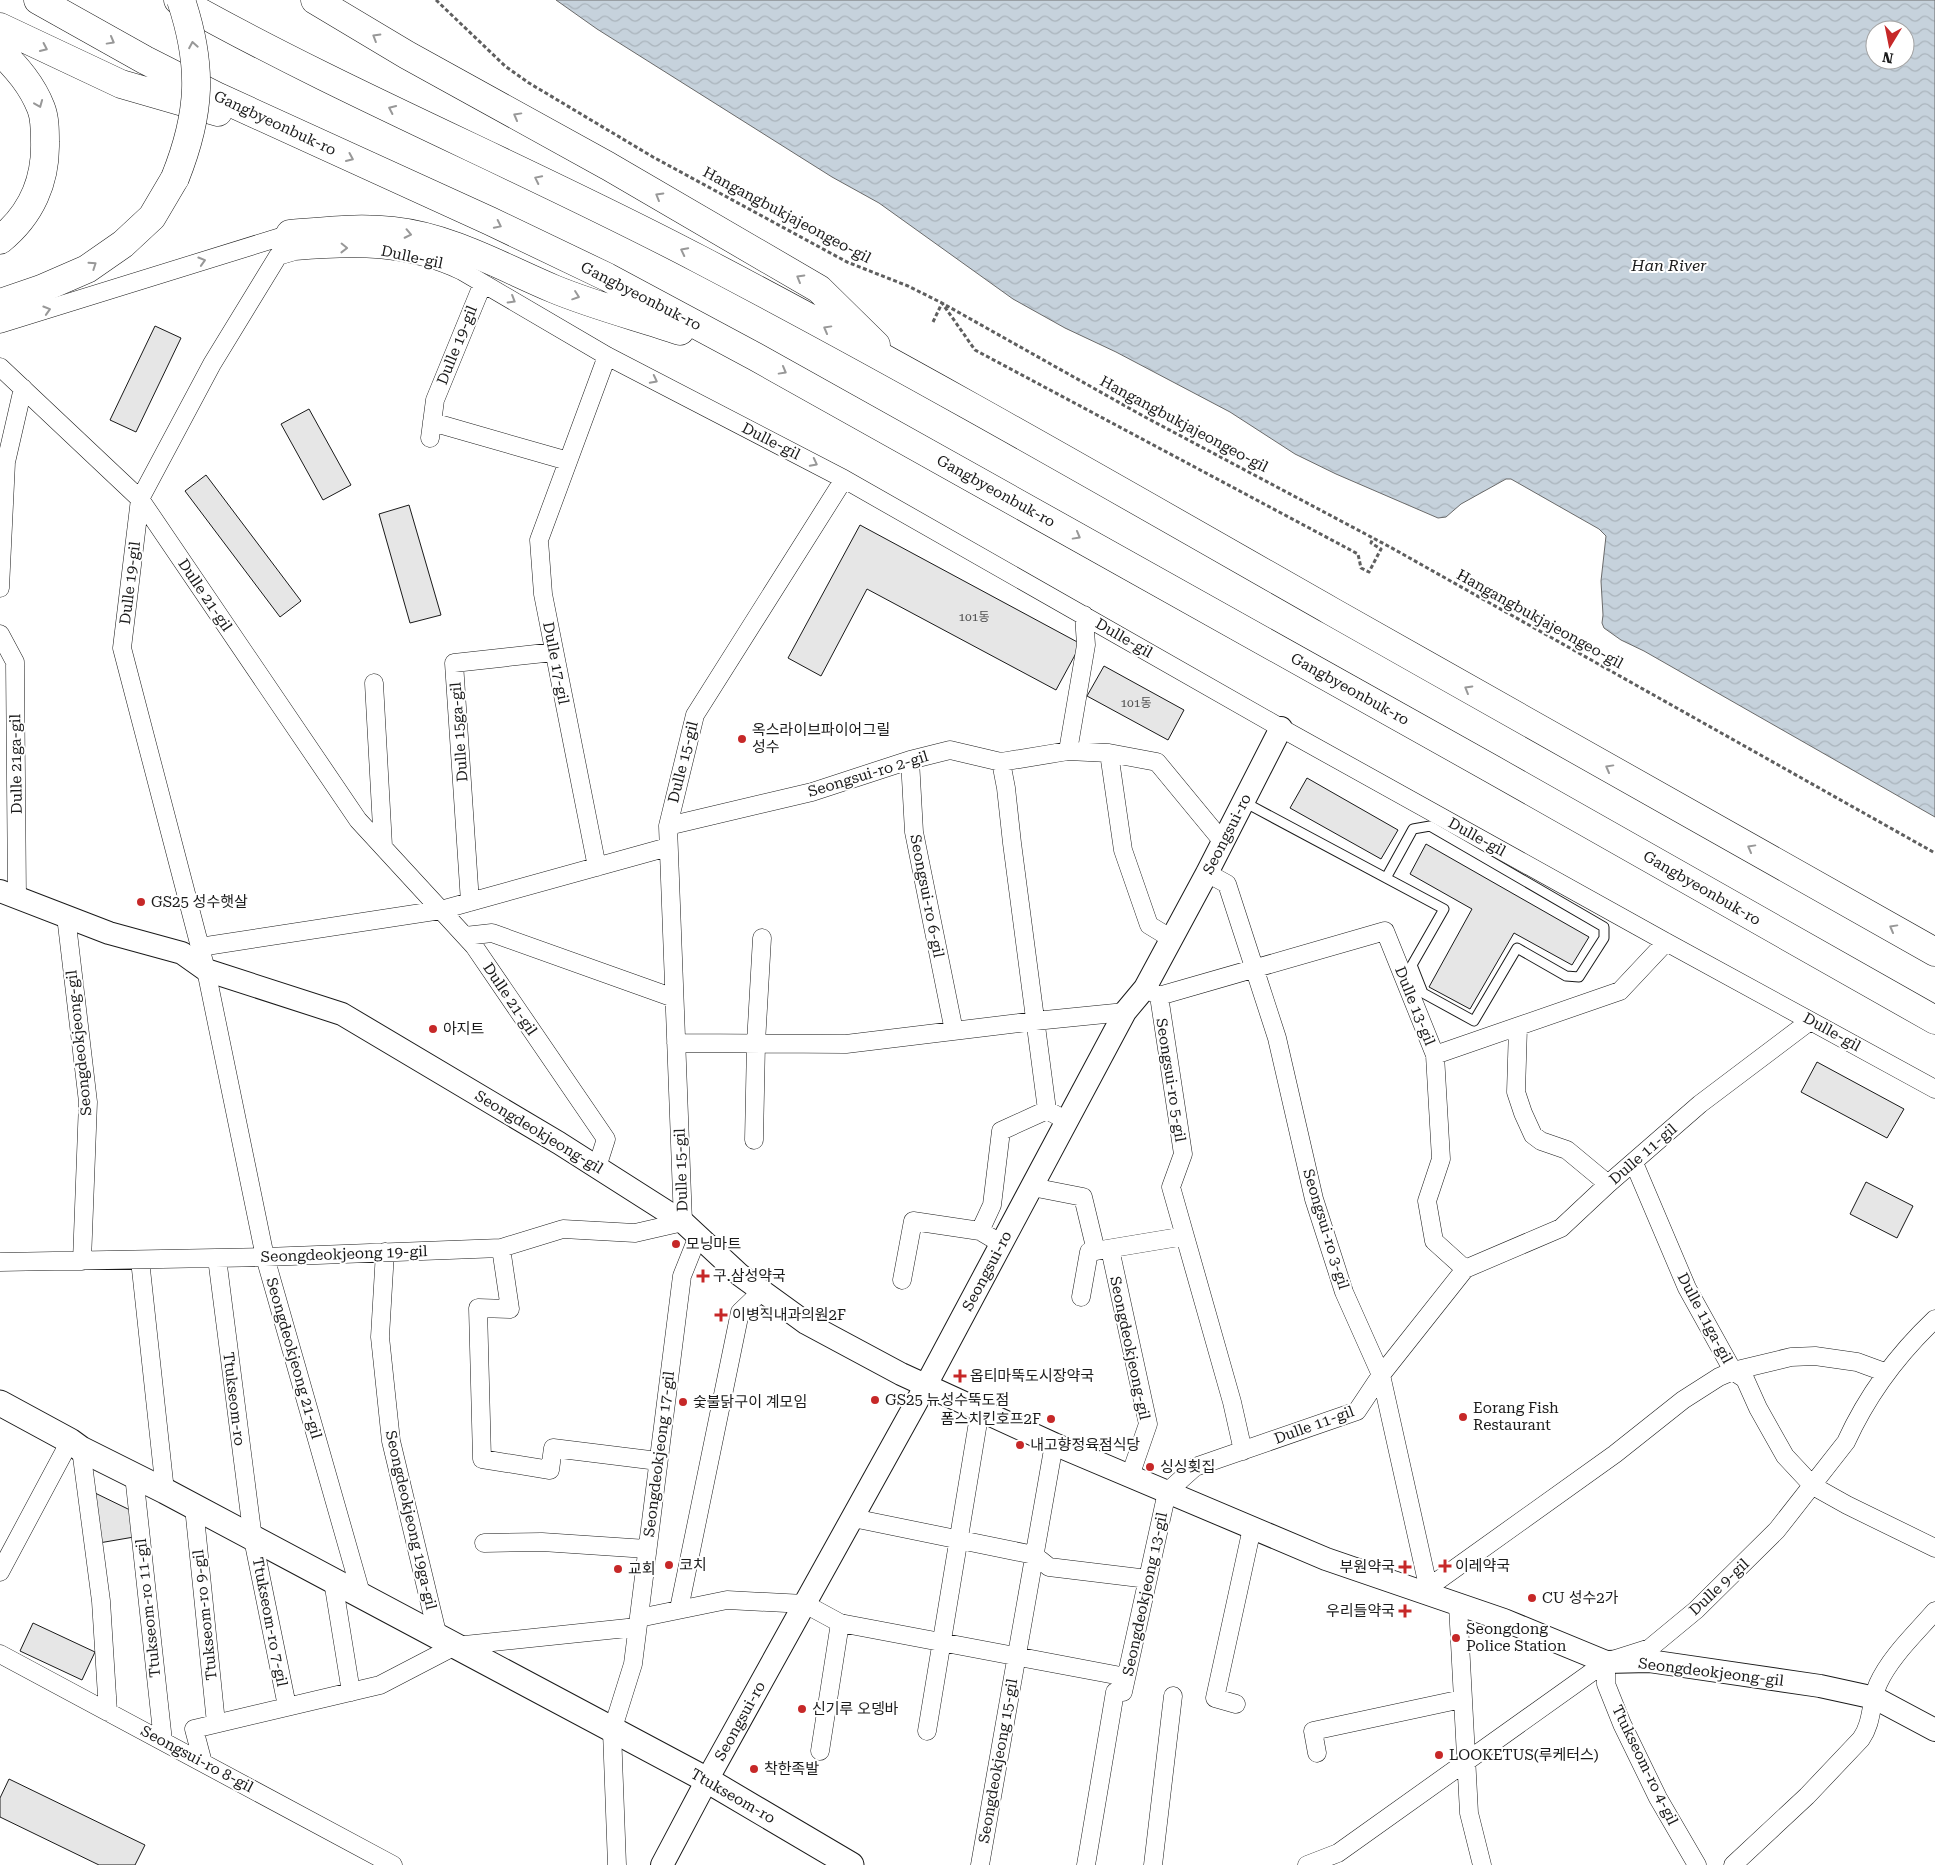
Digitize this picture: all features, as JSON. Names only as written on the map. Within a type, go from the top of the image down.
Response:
[{"type":"highway","name":"Gangbyeonbuk-ro","points":[[38,0],[145,60],[216,96],[490,221],[598,273],[756,357],[1492,769],[1935,1020]]},
{"type":"highway","points":[[0,303],[41,289],[86,269],[123,244],[152,217],[175,178],[186,150],[194,118],[197,80],[194,45],[179,0]]},
{"type":"highway","points":[[179,0],[251,40],[620,218],[702,260],[900,369],[1935,952]]},
{"type":"highway","points":[[315,0],[407,55],[608,166],[819,289],[900,369]]},
{"type":"highway","points":[[0,28],[121,84],[306,138]]},
{"type":"highway","points":[[0,52],[17,69],[31,88],[41,108],[45,129],[46,153],[43,175],[36,196],[24,216],[0,240]]},
{"type":"highway","points":[[293,242],[357,229],[394,231],[433,239],[480,256],[556,290],[756,357]]},
{"type":"main road","name":"Ttukseom-ro","points":[[0,1403],[75,1445],[707,1780],[851,1865]]},
{"type":"street","name":"Dulle-gil","points":[[0,324],[293,242],[382,249],[439,260],[483,283],[607,356],[844,479],[1281,728],[1935,1089]]},
{"type":"street","name":"Dulle 19-gil","points":[[206,970],[122,648],[140,499],[212,364],[278,256],[293,242]]},
{"type":"street","name":"Dulle 19-gil","points":[[483,283],[435,400],[431,430],[568,461]]},
{"type":"street","name":"Dulle 17-gil","points":[[597,867],[543,594],[539,540],[607,356]]},
{"type":"street","name":"Dulle 21-gil","points":[[0,367],[140,499],[358,820],[474,946],[606,1139],[597,1167]]},
{"type":"street","points":[[0,588],[6,462],[23,388]]},
{"type":"street","name":"Dulle 15-gil","points":[[691,1229],[676,1043],[668,826],[694,715],[844,479]]},
{"type":"street","points":[[1068,751],[1086,645],[1084,615]]},
{"type":"street","name":"Dulle 21ga-gil","points":[[0,634],[15,662],[8,894]]},
{"type":"street","name":"Dulle 15ga-gil","points":[[470,902],[454,663],[554,652]]},
{"type":"street","points":[[374,683],[382,846]]},
{"type":"street","name":"Seongsui-ro","points":[[662,1865],[707,1780],[926,1385],[1125,1012],[1152,992],[1172,939],[1281,728]]},
{"type":"street","name":"Seongsui-ro 2-gil","points":[[668,826],[812,792],[910,760],[950,750],[1001,762],[1068,751],[1109,753],[1157,762],[1223,842]]},
{"type":"street","points":[[1109,753],[1124,850],[1149,925],[1172,939]]},
{"type":"street","name":"Seongsui-ro 6-gil","points":[[910,760],[914,832],[954,1031]]},
{"type":"street","points":[[1001,762],[1006,788],[1047,1110]]},
{"type":"street","points":[[200,948],[441,910],[668,847]]},
{"type":"street","name":"Seongsui-ro 3-gil","points":[[1207,873],[1227,884],[1277,1038],[1314,1199],[1344,1292],[1381,1375],[1430,1591]]},
{"type":"street","name":"Seongdeokjeong-gil","points":[[8,894],[109,933],[182,953],[206,970],[342,1014],[597,1167],[691,1229],[740,1275],[806,1323],[926,1385],[1054,1444],[1326,1559],[1430,1591],[1458,1605],[1504,1620],[1606,1662],[1649,1661],[1820,1686],[1875,1698],[1935,1730]]},
{"type":"street","name":"Seongdeokjeong-gil","points":[[66,916],[88,1102],[82,1261]]},
{"type":"street","name":"Dulle 13-gil","points":[[1152,992],[1255,968],[1385,931],[1435,1055],[1518,1028],[1620,991],[1666,942]]},
{"type":"street","points":[[465,936],[492,933],[674,998]]},
{"type":"street","points":[[754,1140],[756,1043],[762,938]]},
{"type":"street","name":"Seongdeokjeong 21-gil","points":[[206,970],[265,1257],[362,1597]]},
{"type":"street","name":"Seongsui-ro 5-gil","points":[[1152,992],[1182,1154],[1171,1187],[1232,1402],[1243,1450]]},
{"type":"street","points":[[676,1043],[846,1044],[1125,1012]]},
{"type":"street","name":"Dulle 11-gil","points":[[1167,1492],[1195,1467],[1357,1411],[1381,1375],[1465,1269],[1561,1228],[1608,1184],[1700,1104],[1810,1021]]},
{"type":"street","points":[[1518,1028],[1516,1092],[1523,1113],[1534,1134],[1541,1141],[1567,1150],[1608,1184]]},
{"type":"street","points":[[1435,1055],[1441,1159],[1426,1201],[1434,1241],[1465,1269]]},
{"type":"street","points":[[1047,1110],[1067,1121]]},
{"type":"street","points":[[980,1231],[992,1205],[1001,1131],[1047,1110]]},
{"type":"street","name":"Dulle 11ga-gil","points":[[1634,1162],[1687,1288],[1733,1371],[1745,1379],[1758,1408],[1785,1456],[1813,1486]]},
{"type":"street","points":[[1032,1187],[1083,1197],[1103,1250]]},
{"type":"street","points":[[902,1280],[913,1221],[980,1231],[1002,1244]]},
{"type":"street","name":"Seongdeokjeong 19-gil","points":[[0,1262],[265,1257],[501,1248],[563,1229],[635,1233],[691,1229]]},
{"type":"street","name":"Seongdeokjeong 17-gil","points":[[612,1731],[632,1664],[682,1276],[691,1229]]},
{"type":"street","points":[[1081,1297],[1089,1252],[1185,1236]]},
{"type":"street","points":[[501,1248],[510,1309],[478,1308],[482,1459],[550,1470],[554,1448],[658,1461]]},
{"type":"street","name":"Seongdeokjeong-gil","points":[[1103,1250],[1148,1424],[1130,1476]]},
{"type":"street","name":"Seongdeokjeong 19ga-gil","points":[[385,1252],[380,1337],[391,1441],[447,1642]]},
{"type":"street","name":"Ttukseom-ro","points":[[216,1258],[253,1539]]},
{"type":"street","points":[[140,1260],[164,1491]]},
{"type":"street","points":[[679,1610],[740,1312],[762,1291]]},
{"type":"street","name":"Dulle 9-gil","points":[[1307,1865],[1338,1852],[1606,1662],[1650,1648],[1696,1610],[1761,1548],[1813,1486],[1846,1442],[1887,1373],[1917,1336],[1935,1319]]},
{"type":"street","points":[[1430,1591],[1615,1454],[1683,1400],[1719,1377],[1733,1371],[1791,1357],[1815,1356],[1858,1362],[1887,1373]]},
{"type":"street","points":[[927,1731],[980,1410]]},
{"type":"street","name":"Seongdeokjeong 15-gil","points":[[980,1865],[1054,1444]]},
{"type":"street","points":[[0,1572],[75,1445]]},
{"type":"street","points":[[75,1445],[101,1601],[108,1712]]},
{"type":"street","name":"Ttukseom-ro 11-gil","points":[[134,1475],[162,1741]]},
{"type":"street","points":[[1813,1486],[1935,1548]]},
{"type":"street","name":"Seongdeokjeong 13-gil","points":[[1086,1865],[1115,1692],[1123,1692],[1167,1492]]},
{"type":"street","name":"Ttukseom-ro 9-gil","points":[[194,1507],[216,1723]]},
{"type":"street","points":[[853,1518],[1034,1556],[1049,1567],[1148,1579]]},
{"type":"street","points":[[1236,1704],[1215,1698],[1252,1528]]},
{"type":"street","name":"Ttukseom-ro 7-gil","points":[[253,1539],[287,1706]]},
{"type":"street","points":[[484,1542],[542,1542],[647,1549]]},
{"type":"street","points":[[333,1581],[351,1692]]},
{"type":"street","points":[[203,1763],[194,1729],[380,1685],[447,1642],[638,1622],[679,1610],[727,1600],[804,1604],[840,1623],[1126,1677]]},
{"type":"street","points":[[1458,1605],[1469,1813],[1482,1865]]},
{"type":"street","points":[[1734,1865],[1807,1796],[1861,1739],[1868,1728],[1878,1685],[1886,1670],[1935,1611]]},
{"type":"street","points":[[820,1751],[840,1623]]},
{"type":"street","name":"Seongsui-ro 8-gil","points":[[0,1654],[393,1865]]},
{"type":"street","name":"Ttukseom-ro 4-gil","points":[[1606,1662],[1606,1684],[1622,1724],[1658,1798],[1697,1865]]},
{"type":"street","points":[[1153,1865],[1173,1696]]},
{"type":"street","points":[[1317,1753],[1313,1730],[1462,1699]]},
{"type":"street","points":[[612,1731],[617,1865]]},
{"type":"lane","points":[[1244,802],[1386,878],[1444,909],[1412,965],[1423,993],[1474,1022],[1517,948],[1566,976],[1579,978],[1604,938],[1604,927],[1430,826],[1413,829],[1386,878]]},
{"type":"path","name":"Hangangbukjajeongeo-gil","points":[[436,0],[505,66],[529,83],[654,157],[847,262],[908,286],[942,303],[1145,417],[1373,538],[1935,853]]},
{"type":"path","points":[[933,322],[942,303],[975,350],[1358,554],[1362,568],[1369,572],[1381,549],[1370,543],[1373,538]]},
{"type":"water","name":"Han River","points":[[556,0],[1935,0],[1935,817],[1644,651],[1621,640],[1604,628],[1602,623],[1601,581],[1606,536],[1599,529],[1511,479],[1506,479],[1461,504],[1446,517],[1438,518],[1336,474],[1295,454],[1230,412],[1116,352],[1065,328],[1013,299],[879,203],[832,177],[597,29]]},
{"type":"building","points":[[155,326],[181,338],[136,432],[110,420]]},
{"type":"building","points":[[309,409],[351,485],[323,500],[281,424]]},
{"type":"building","points":[[206,475],[301,601],[280,617],[185,491]]},
{"type":"building","points":[[409,505],[441,615],[410,623],[379,514]]},
{"type":"building","points":[[860,525],[1081,644],[1056,690],[867,589],[821,676],[788,658]]},
{"type":"building","points":[[1104,666],[1184,710],[1168,740],[1087,696]]},
{"type":"building","points":[[1307,778],[1398,830],[1381,859],[1290,808]]},
{"type":"building","points":[[1426,844],[1589,937],[1572,965],[1514,933],[1470,1009],[1429,987],[1472,909],[1410,874]]},
{"type":"building","points":[[1817,1062],[1904,1109],[1887,1138],[1801,1092]]},
{"type":"building","points":[[1866,1182],[1913,1206],[1897,1238],[1850,1214]]},
{"type":"building","points":[[93,1492],[130,1510],[134,1537],[99,1543]]},
{"type":"building","points":[[33,1623],[95,1652],[82,1680],[20,1651]]},
{"type":"building","points":[[9,1779],[145,1845],[135,1865],[99,1865],[0,1817],[0,1798]]},
{"type":"place","name":"옥스라이브파이어그릴 성수","points":[[742,739]]},
{"type":"place","name":"GS25 성수햇살","points":[[141,902]]},
{"type":"place","name":"아지트","points":[[433,1029]]},
{"type":"place","name":"모닝마트","points":[[676,1244]]},
{"type":"place","name":"구.삼성약국","points":[[703,1276]]},
{"type":"place","name":"이병직내과의원2F","points":[[721,1315]]},
{"type":"place","name":"옵티마뚝도시장약국","points":[[960,1376]]},
{"type":"place","name":"GS25 뉴성수뚝도점","points":[[875,1400]]},
{"type":"place","name":"숯불닭구이 계모임","points":[[683,1402]]},
{"type":"place","name":"Eorang Fish Restaurant","points":[[1463,1417]]},
{"type":"place","name":"폼스치킨호프2F","points":[[1051,1419]]},
{"type":"place","name":"내고향정육점식당","points":[[1020,1445]]},
{"type":"place","name":"싱싱횟집","points":[[1150,1467]]},
{"type":"place","name":"코치","points":[[669,1565]]},
{"type":"place","name":"이레약국","points":[[1445,1566]]},
{"type":"place","name":"부원약국","points":[[1405,1567]]},
{"type":"place","name":"교회","points":[[618,1569]]},
{"type":"place","name":"CU 성수2가","points":[[1532,1598]]},
{"type":"place","name":"우리들약국","points":[[1405,1611]]},
{"type":"place","name":"Seongdong Police Station","points":[[1456,1638]]},
{"type":"place","name":"신기루 오뎅바","points":[[802,1709]]},
{"type":"place","name":"LOOKETUS(루케터스)","points":[[1439,1755]]},
{"type":"place","name":"착한족발","points":[[754,1769]]}]
